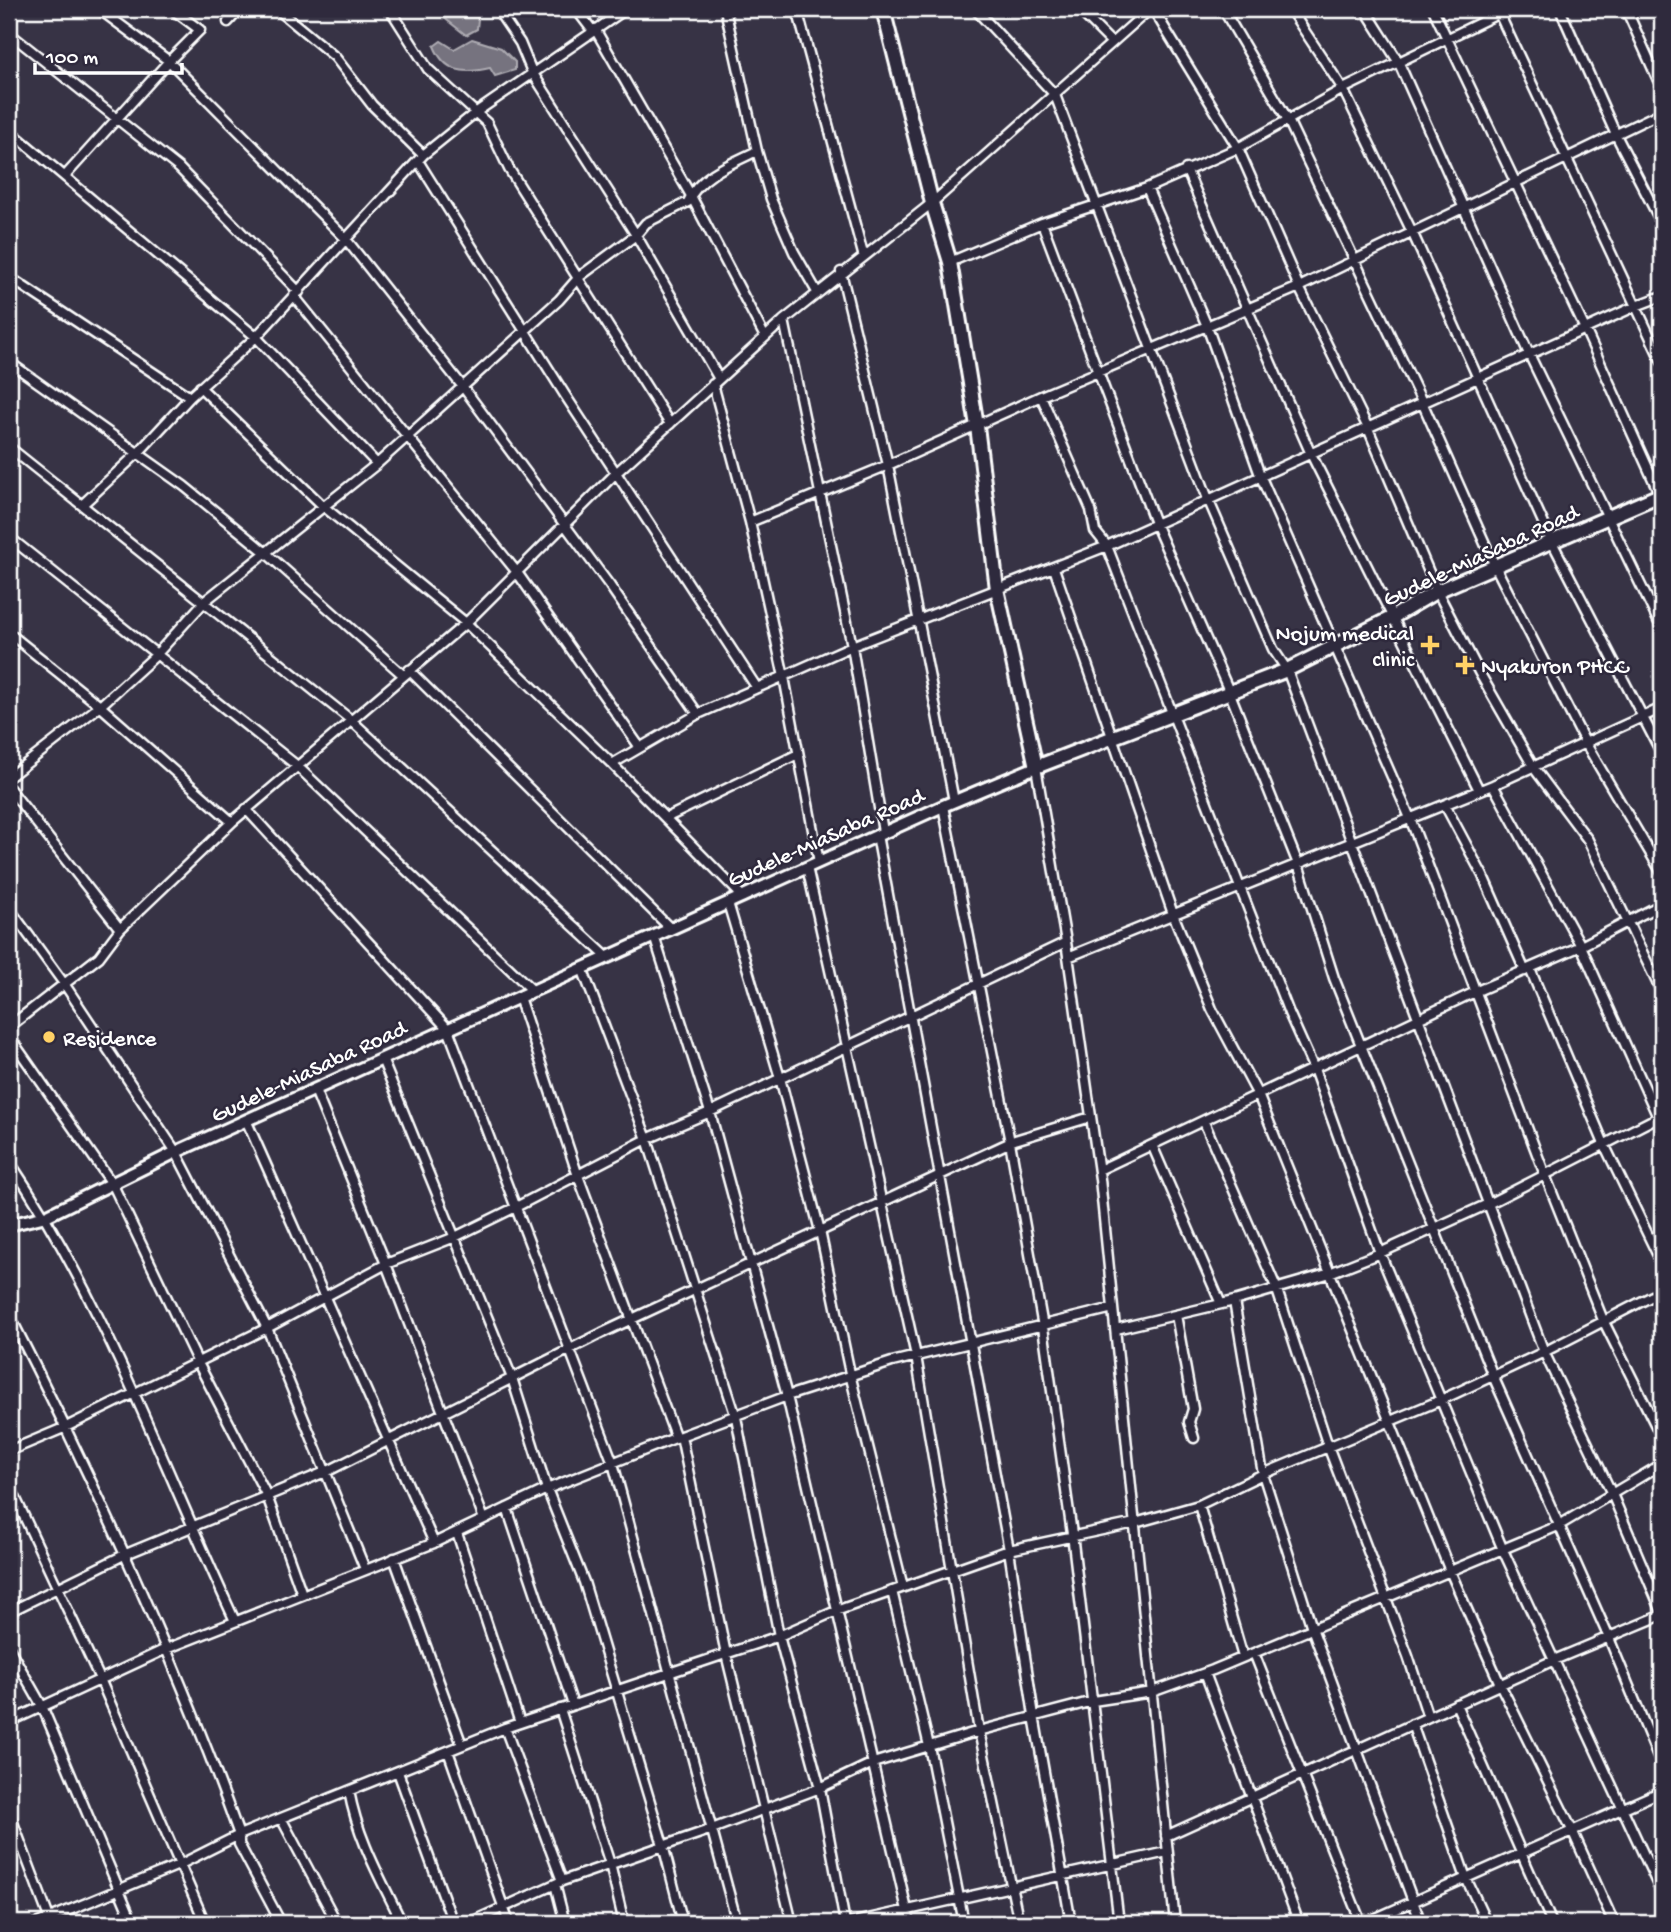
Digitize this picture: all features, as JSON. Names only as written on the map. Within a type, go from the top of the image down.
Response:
[{"type":"main road","points":[[883,9],[932,203],[950,262],[977,426],[997,589],[1036,767]]},
{"type":"main road","name":"Gudele-MiaSaba Road","points":[[1036,767],[1287,670],[1393,617],[1437,591],[1551,540],[1661,496]]},
{"type":"street","points":[[99,9],[169,61],[345,238],[464,387],[565,524],[698,714]]},
{"type":"street","points":[[66,175],[200,30],[172,9]]},
{"type":"street","points":[[228,22],[240,9]]},
{"type":"street","points":[[276,9],[335,57],[372,105],[420,158],[616,473],[757,688]]},
{"type":"street","points":[[390,9],[428,69],[486,123],[509,169],[670,424]]},
{"type":"street","points":[[497,9],[520,43],[532,72],[636,235],[716,382],[784,677],[819,862]]},
{"type":"street","points":[[576,9],[594,29],[691,194],[765,337]]},
{"type":"street","points":[[83,505],[138,453],[200,387],[256,337],[420,158],[475,113],[626,9]]},
{"type":"street","points":[[725,9],[757,151],[785,231],[817,292]]},
{"type":"street","points":[[797,9],[863,254]]},
{"type":"street","points":[[975,9],[1055,95],[1094,205],[1208,499],[1273,649],[1287,670],[1544,1352],[1612,1494],[1662,1614],[1500,1684],[1166,1836]]},
{"type":"street","points":[[1078,9],[1112,43]]},
{"type":"street","points":[[9,1027],[99,957],[120,929],[232,821],[466,623],[616,473],[784,320],[863,254],[932,203],[1151,9],[1238,148],[1299,287],[1367,426],[1437,591],[1534,768],[1587,841],[1628,919],[1662,993]]},
{"type":"street","points":[[1223,9],[1288,120],[1422,402],[1495,566],[1587,744],[1662,873]]},
{"type":"street","points":[[1290,9],[1343,89],[1413,234],[1551,540],[1662,754]]},
{"type":"street","points":[[1364,9],[1398,61],[1529,354],[1662,629]]},
{"type":"street","points":[[1433,9],[1585,328],[1661,496]]},
{"type":"street","points":[[1560,9],[1616,135],[1662,224]]},
{"type":"street","points":[[1626,9],[1662,89]]},
{"type":"street","points":[[950,262],[1042,223],[1147,188],[1238,148],[1343,89],[1501,10],[1662,362]]},
{"type":"street","points":[[9,33],[179,168],[297,294],[516,571],[639,746]]},
{"type":"street","points":[[750,522],[1299,287],[1662,112]]},
{"type":"street","points":[[9,130],[66,175],[256,337],[377,464]]},
{"type":"street","points":[[9,777],[100,706],[155,656],[205,601],[377,464],[559,300],[579,276],[636,235],[646,223],[688,202],[691,194],[720,169],[757,151]]},
{"type":"street","points":[[1186,169],[1310,452],[1479,790]]},
{"type":"street","points":[[1147,188],[1207,326],[1260,475],[1410,818],[1545,1175],[1603,1320],[1662,1438]]},
{"type":"street","points":[[1042,223],[1155,523],[1228,691],[1298,864],[1334,978],[1493,1376],[1609,1638],[1662,1767]]},
{"type":"street","points":[[841,272],[888,465],[920,619],[979,983],[1043,1327],[1072,1534],[1119,1923]]},
{"type":"street","points":[[9,277],[190,397]]},
{"type":"street","points":[[612,764],[698,714],[852,646],[1107,546],[1367,426],[1662,296]]},
{"type":"street","points":[[784,320],[852,646],[880,834],[1010,1550],[1060,1876],[1071,1923]]},
{"type":"street","points":[[9,362],[138,453],[265,552],[406,672],[671,929]]},
{"type":"street","points":[[200,387],[323,506],[466,623],[612,764],[743,897]]},
{"type":"street","points":[[1041,396],[1091,510],[1094,531],[1107,546],[1239,887],[1314,1069],[1380,1253],[1503,1550],[1662,1894]]},
{"type":"street","points":[[9,447],[351,720],[607,957]]},
{"type":"street","points":[[9,537],[155,656],[296,765],[533,991]]},
{"type":"street","points":[[1054,568],[1173,914],[1212,1009],[1259,1097],[1327,1274],[1392,1422],[1450,1571],[1500,1684],[1572,1830],[1614,1923]]},
{"type":"street","points":[[9,633],[100,706],[232,821]]},
{"type":"street","points":[[1068,957],[1534,768],[1662,708]]},
{"type":"street","points":[[666,818],[798,754]]},
{"type":"street","points":[[1036,767],[1066,942],[1099,1170],[1175,1923]]},
{"type":"street","name":"Gudele-MiaSaba Road","points":[[9,1225],[46,1216],[176,1152],[880,834],[1036,767]]},
{"type":"street","points":[[1493,785],[1581,946],[1660,1116],[1662,1126]]},
{"type":"street","points":[[9,788],[120,929]]},
{"type":"street","points":[[1445,805],[1483,876],[1604,1144],[1662,1264]]},
{"type":"street","points":[[246,810],[448,1029],[613,1463],[737,1923]]},
{"type":"street","points":[[807,867],[916,1356],[979,1731],[1019,1923]]},
{"type":"street","points":[[728,903],[780,1078],[820,1231],[851,1378],[903,1587]]},
{"type":"street","points":[[1099,1170],[1363,1048],[1477,991],[1581,946],[1628,919],[1662,904]]},
{"type":"street","points":[[9,908],[65,985],[176,1152],[267,1328],[365,1569]]},
{"type":"street","points":[[654,936],[710,1112],[788,1396],[910,1923]]},
{"type":"street","points":[[9,1451],[66,1427],[198,1363],[386,1264],[455,1237],[647,1139],[710,1112],[1066,942]]},
{"type":"street","points":[[582,968],[647,1139],[736,1417],[779,1636],[820,1788],[848,1923],[1167,1852]]},
{"type":"street","points":[[519,997],[577,1173],[679,1437],[726,1654],[792,1923]]},
{"type":"street","points":[[9,1036],[113,1185],[198,1363],[267,1496],[302,1594]]},
{"type":"street","points":[[382,1059],[512,1378],[547,1489],[584,1582],[663,1845],[683,1923]]},
{"type":"street","points":[[315,1090],[444,1411],[484,1520]]},
{"type":"street","points":[[1116,1329],[1234,1301],[1327,1274],[1436,1229],[1660,1116]]},
{"type":"street","points":[[9,1612],[125,1554],[326,1472],[571,1348],[1010,1142],[1091,1117]]},
{"type":"street","points":[[247,1122],[434,1543]]},
{"type":"street","points":[[1204,1122],[1276,1287],[1328,1446],[1408,1656],[1428,1717]]},
{"type":"street","points":[[1152,1145],[1221,1304]]},
{"type":"street","points":[[9,1161],[46,1216],[134,1394],[235,1621]]},
{"type":"street","points":[[38,1923],[50,1921],[181,1864],[239,1835],[505,1728],[779,1636],[836,1611],[1010,1550],[1072,1534],[1135,1523],[1199,1505],[1263,1474],[1392,1422],[1493,1376],[1662,1291]]},
{"type":"street","points":[[1234,1301],[1263,1474],[1312,1629],[1421,1923]]},
{"type":"street","points":[[9,1722],[166,1648],[434,1543],[547,1489],[788,1396],[916,1356],[1113,1308]]},
{"type":"street","points":[[9,1314],[66,1427],[125,1554],[206,1743],[239,1835],[239,1844],[281,1923]]},
{"type":"street","points":[[1176,1315],[1194,1409],[1189,1422],[1194,1438]]},
{"type":"street","points":[[469,1923],[559,1883],[764,1810],[873,1763],[1034,1716],[1093,1701],[1152,1692],[1205,1673],[1558,1526],[1662,1464]]},
{"type":"street","points":[[9,1484],[100,1679],[205,1923]]},
{"type":"street","points":[[1199,1505],[1243,1657]]},
{"type":"street","points":[[507,1508],[573,1705]]},
{"type":"street","points":[[457,1533],[520,1723]]},
{"type":"street","points":[[394,1558],[462,1745]]},
{"type":"street","points":[[892,1591],[929,1746],[964,1923]]},
{"type":"street","points":[[9,1648],[42,1706],[133,1923]]},
{"type":"street","points":[[1254,1653],[1300,1775],[1363,1923],[1662,1791]]},
{"type":"street","points":[[1205,1673],[1254,1796],[1299,1923]]},
{"type":"street","points":[[1456,1704],[1552,1923]]},
{"type":"street","points":[[560,1709],[610,1864],[624,1923]]},
{"type":"street","points":[[1412,1724],[1466,1878],[1487,1923]]},
{"type":"street","points":[[505,1728],[559,1883],[565,1923]]},
{"type":"street","points":[[448,1751],[509,1923]]},
{"type":"street","points":[[398,1772],[453,1923]]},
{"type":"street","points":[[349,1791],[354,1820],[372,1866],[402,1923]]},
{"type":"street","points":[[9,1812],[50,1921]]},
{"type":"street","points":[[281,1818],[337,1923]]},
{"type":"shaded area","points":[[439,9],[473,9],[478,19],[477,29],[466,35],[438,13]]},
{"type":"shaded area","points":[[472,39],[501,48],[515,62],[515,70],[495,76],[490,68],[472,71],[456,69],[444,62],[434,46],[441,41],[454,49]]},
{"type":"place","name":"Nojum medical clinic","points":[[1430,645]]},
{"type":"place","name":"Nyakuron PHCC","points":[[1465,665]]},
{"type":"place","name":"Residence","points":[[49,1037]]}]
